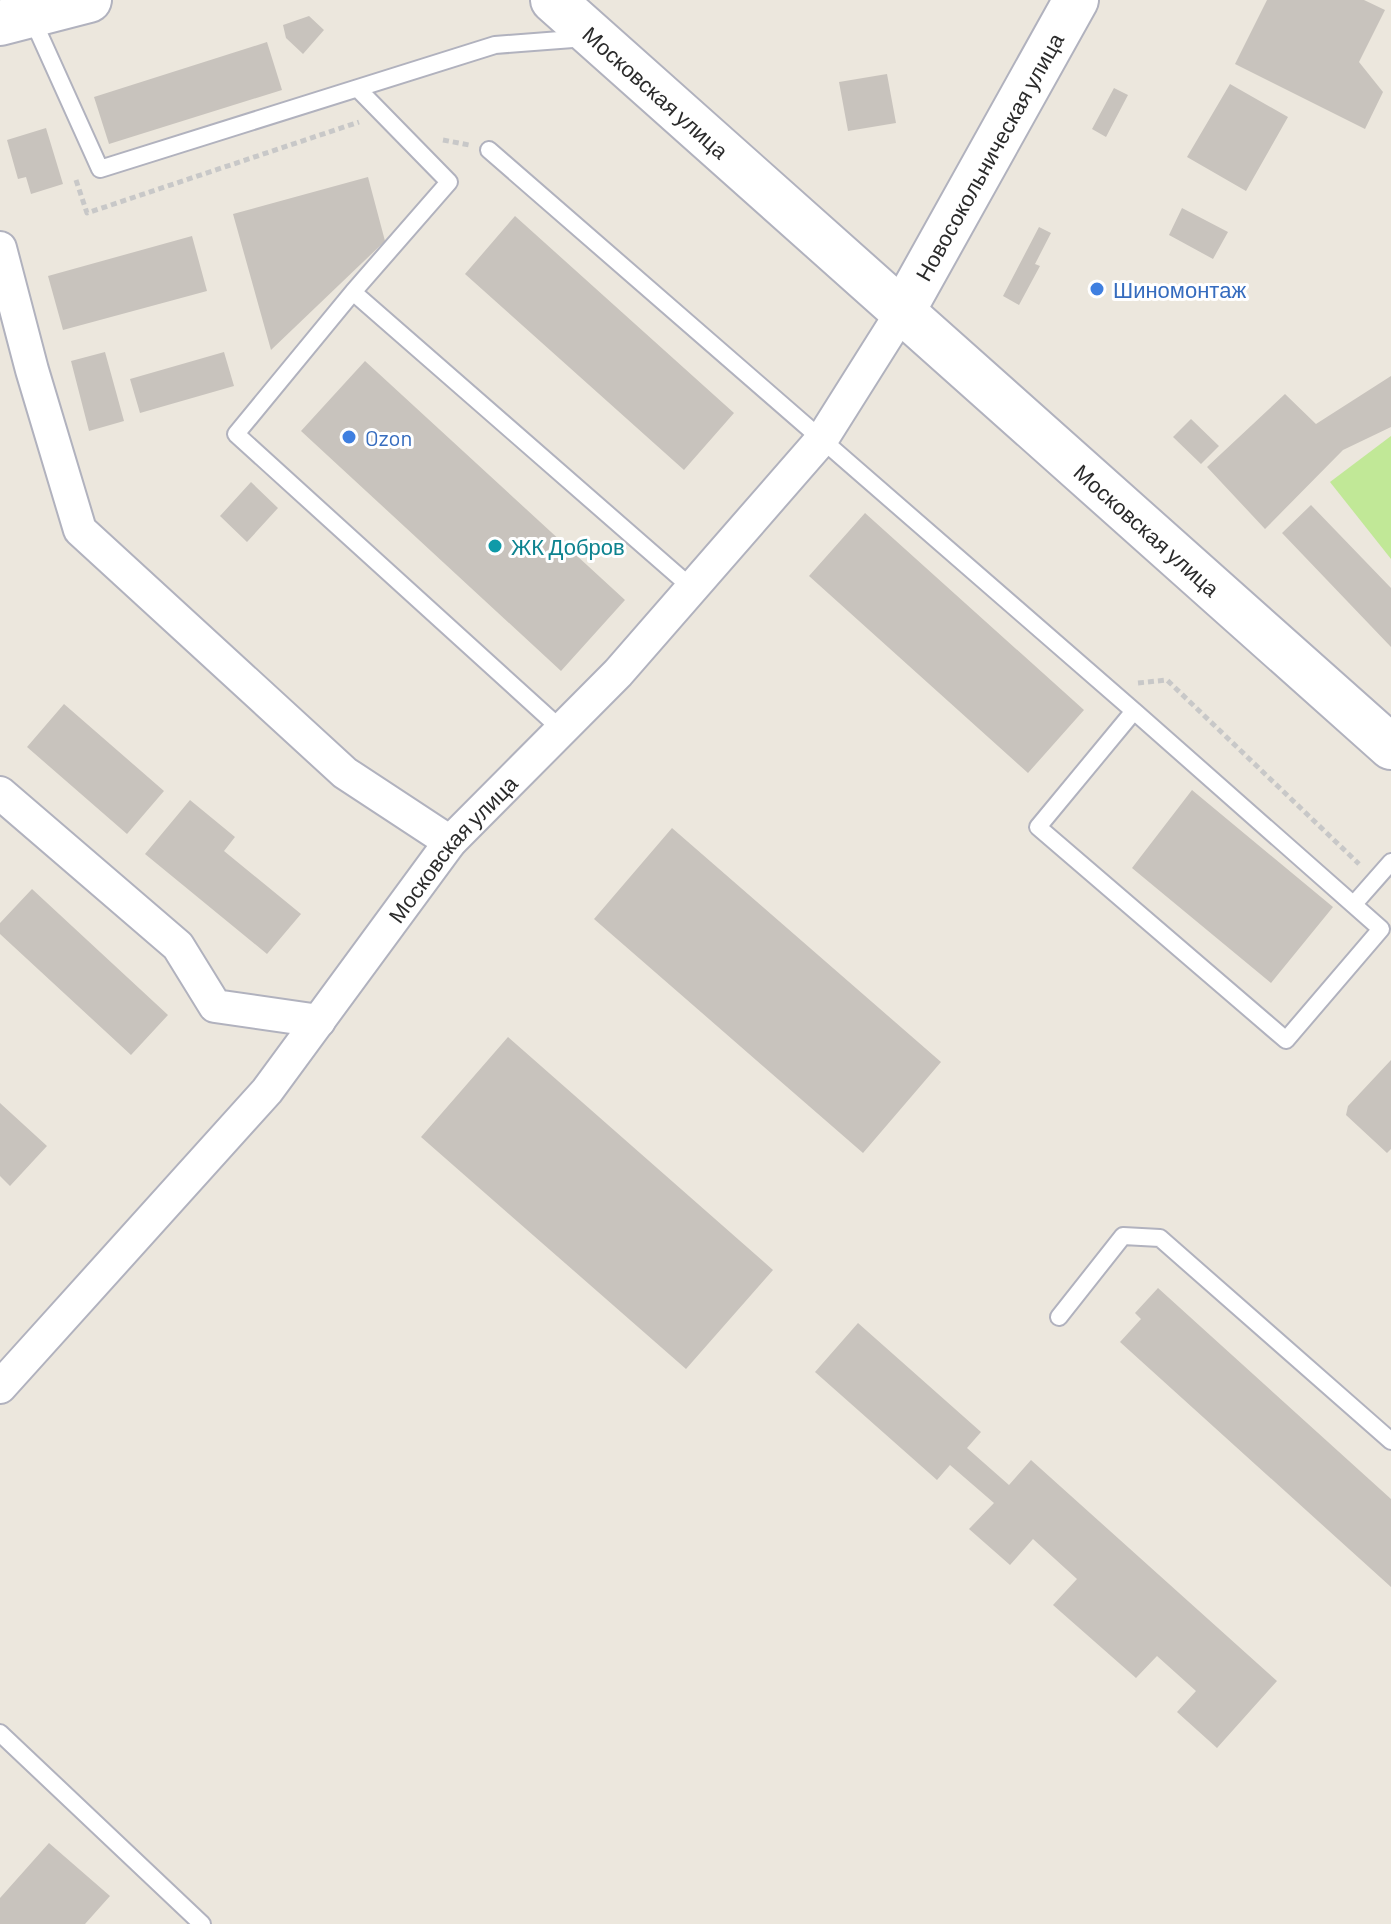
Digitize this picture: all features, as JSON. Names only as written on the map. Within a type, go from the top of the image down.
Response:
[{"type":"main road","points":[[16,19],[89,0]]},
{"type":"main road","name":"Московская улица","points":[[553,0],[1391,747]]},
{"type":"main road","name":"Новосокольническая улица","points":[[902,312],[1076,0]]},
{"type":"street","points":[[0,248],[32,370],[80,530],[345,773],[450,842]]},
{"type":"street","name":"Московская улица","points":[[0,1387],[267,1091],[450,842],[618,673],[822,439],[902,312]]},
{"type":"street","points":[[0,793],[178,946],[215,1006],[319,1021]]},
{"type":"lane","points":[[16,19],[100,169],[495,45],[595,38]]},
{"type":"lane","points":[[358,89],[449,182],[236,434],[562,730]]},
{"type":"lane","points":[[489,150],[1106,686],[1381,929],[1286,1040],[1038,827],[1134,711]]},
{"type":"lane","points":[[353,292],[692,588]]},
{"type":"lane","points":[[1354,904],[1391,862]]},
{"type":"lane","points":[[1059,1317],[1123,1236],[1160,1238],[1391,1441]]},
{"type":"lane","points":[[0,1733],[202,1924]]},
{"type":"path","points":[[1106,686],[1167,680],[1376,880]]},
{"type":"green space","points":[[1391,436],[1391,559],[1330,482]]},
{"type":"building","points":[[1267,0],[1364,0],[1385,10],[1359,62],[1383,92],[1365,129],[1235,64]]},
{"type":"building","points":[[309,16],[324,30],[303,54],[286,38],[283,25]]},
{"type":"building","points":[[267,42],[282,90],[109,144],[94,97]]},
{"type":"building","points":[[887,74],[896,123],[848,131],[839,82]]},
{"type":"building","points":[[1230,84],[1288,117],[1246,191],[1187,157]]},
{"type":"building","points":[[1114,88],[1128,95],[1106,137],[1092,129]]},
{"type":"building","points":[[46,128],[63,184],[31,194],[26,177],[18,179],[7,140]]},
{"type":"building","points":[[368,177],[385,241],[271,350],[233,214]]},
{"type":"building","points":[[1182,208],[1228,232],[1213,259],[1169,235]]},
{"type":"building","points":[[515,216],[734,413],[684,470],[465,274]]},
{"type":"building","points":[[1039,227],[1051,233],[1035,264],[1040,266],[1019,305],[1003,296]]},
{"type":"building","points":[[192,236],[207,291],[63,330],[48,276]]},
{"type":"building","points":[[105,352],[124,421],[89,431],[71,361]]},
{"type":"building","points":[[224,352],[234,386],[140,413],[130,379]]},
{"type":"building","name":"ЖК Добров","points":[[365,361],[625,600],[561,671],[301,431]]},
{"type":"building","points":[[1391,376],[1391,427],[1343,450],[1265,529],[1207,467],[1285,394],[1316,424]]},
{"type":"building","points":[[1191,419],[1219,446],[1201,464],[1173,437]]},
{"type":"building","points":[[251,482],[278,508],[247,542],[220,516]]},
{"type":"building","points":[[1311,505],[1391,588],[1391,647],[1282,533]]},
{"type":"building","points":[[865,513],[1084,710],[1028,773],[809,576]]},
{"type":"building","points":[[64,704],[164,791],[127,834],[27,747]]},
{"type":"building","points":[[1192,790],[1333,907],[1271,983],[1132,868]]},
{"type":"building","points":[[190,800],[235,837],[224,851],[301,914],[267,954],[145,854]]},
{"type":"building","points":[[672,828],[941,1062],[863,1153],[594,919]]},
{"type":"building","points":[[32,889],[168,1015],[131,1055],[0,934],[0,923]]},
{"type":"building","points":[[508,1037],[773,1270],[686,1369],[421,1137]]},
{"type":"building","points":[[1391,1060],[1391,1149],[1387,1153],[1346,1115],[1348,1106]]},
{"type":"building","points":[[0,1103],[47,1146],[10,1186],[0,1176]]},
{"type":"building","points":[[1158,1288],[1391,1499],[1391,1587],[1120,1342],[1141,1319],[1135,1313]]},
{"type":"building","points":[[858,1323],[981,1432],[967,1448],[1009,1485],[1031,1460],[1277,1681],[1217,1748],[1177,1712],[1196,1691],[1157,1656],[1136,1678],[1053,1605],[1077,1579],[1033,1539],[1010,1565],[969,1529],[994,1503],[950,1465],[937,1480],[815,1372]]},
{"type":"building","points":[[49,1843],[110,1896],[85,1924],[0,1924],[0,1898]]},
{"type":"place","name":"Шиномонтаж","points":[[1097,289]]},
{"type":"place","name":"Ozon","points":[[349,437]]},
{"type":"place","name":"ЖК Добров","points":[[495,546]]}]
